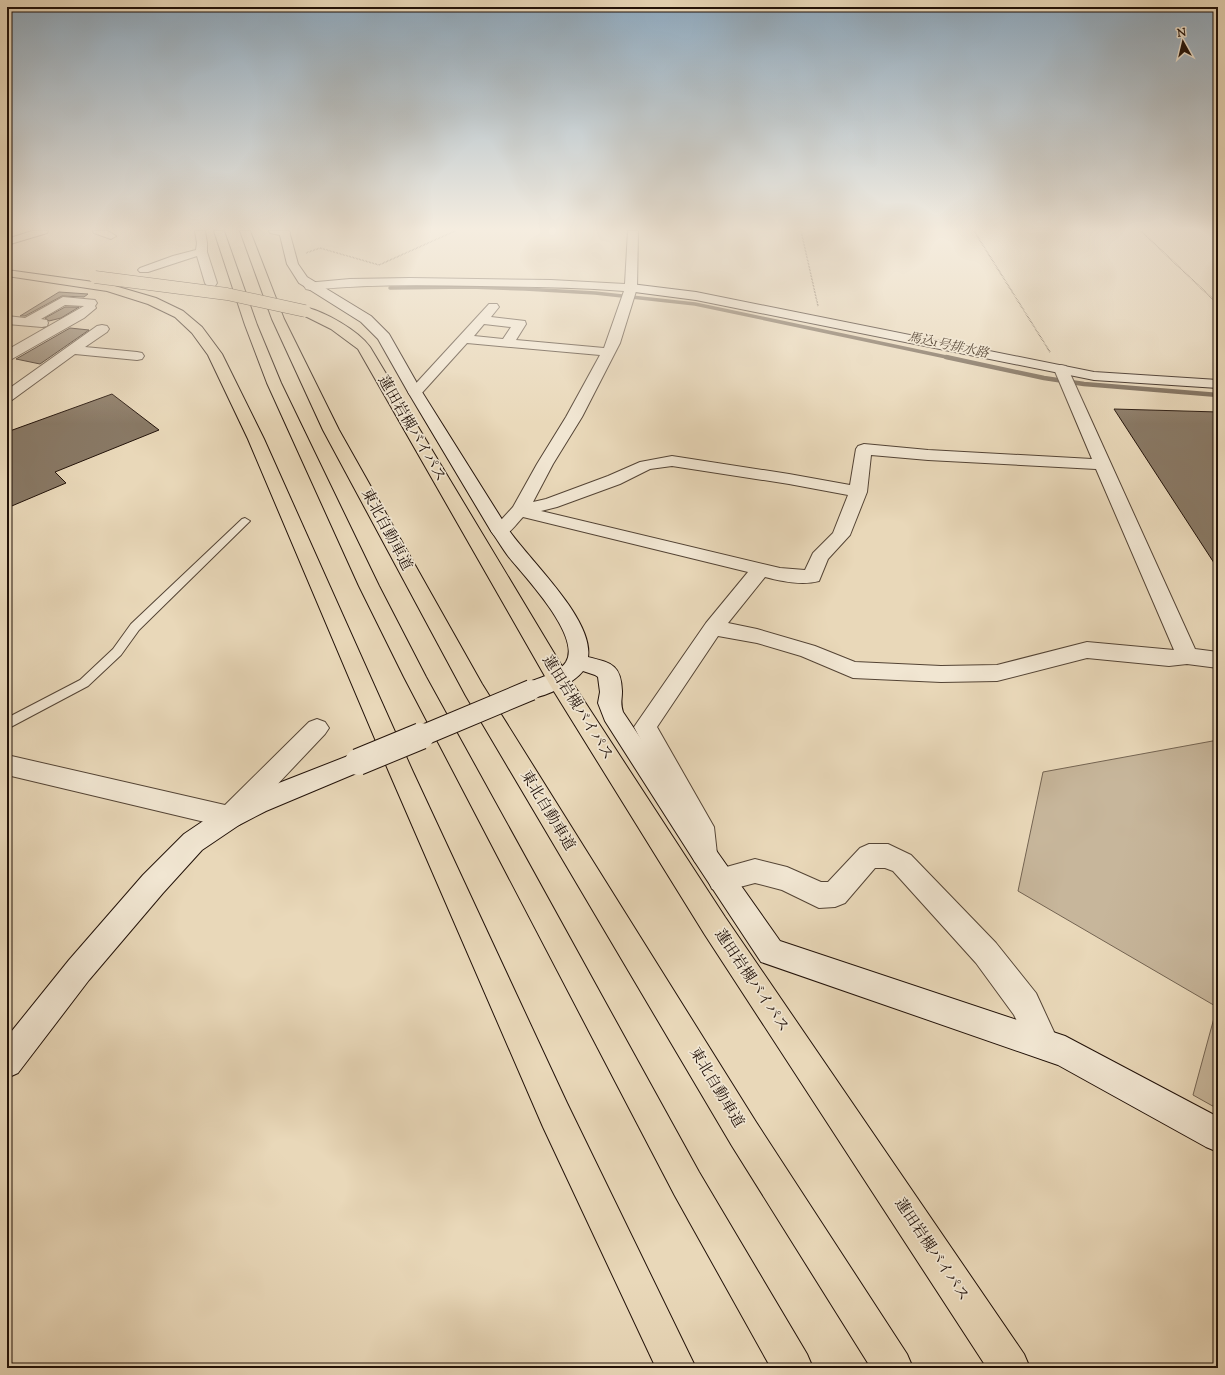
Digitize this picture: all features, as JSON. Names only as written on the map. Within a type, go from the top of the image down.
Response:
[{"type":"highway","points":[[132,295],[152,301],[179,314],[197,330],[215,354],[256,439],[404,780],[555,1115],[676,1368]]},
{"type":"highway","name":"蓮田岩槻バイパス","points":[[236,295],[276,303],[305,311],[325,319],[353,337],[363,347],[567,670],[715,926],[1010,1368]]},
{"type":"highway","points":[[241,295],[274,383],[373,593],[426,697],[684,1177],[793,1368]]},
{"type":"highway","name":"東北自動車道","points":[[269,295],[278,319],[331,430],[474,690],[744,1134],[893,1368]]},
{"type":"street","points":[[326,295],[366,319],[384,337],[415,392],[500,531],[514,551],[549,592],[569,620],[576,635],[579,649],[567,670]]},
{"type":"street","points":[[500,531],[520,510],[545,464],[574,417],[608,352],[630,295]]},
{"type":"street","points":[[689,295],[1094,376],[1218,384]]},
{"type":"street","points":[[27,322],[63,301],[91,302]]},
{"type":"street","points":[[7,356],[62,326],[91,302]]},
{"type":"street","points":[[7,397],[102,329],[90,326],[98,311],[91,302]]},
{"type":"street","points":[[415,392],[493,307]]},
{"type":"street","points":[[7,320],[62,326]]},
{"type":"street","points":[[481,320],[520,324],[507,343]]},
{"type":"street","points":[[464,339],[608,352]]},
{"type":"street","points":[[72,350],[137,356]]},
{"type":"street","points":[[1061,369],[1187,656]]},
{"type":"street","points":[[520,510],[780,574],[812,577],[820,557],[841,535],[858,492],[864,449],[928,455],[1103,464]]},
{"type":"street","points":[[520,510],[551,503],[614,480],[646,465],[672,461],[789,479],[858,492]]},
{"type":"street","points":[[704,854],[701,827],[645,727],[712,628],[761,569]]},
{"type":"street","points":[[712,628],[757,636],[808,650],[853,670],[941,674],[997,674],[1088,650],[1170,658],[1187,656],[1218,660]]},
{"type":"street","points":[[7,1062],[79,970],[153,884],[193,842],[230,817],[257,803],[531,690],[567,670],[603,669],[608,674],[610,692],[609,703],[613,715],[721,880],[771,952],[1065,1052],[1218,1135]]},
{"type":"street","points":[[230,817],[317,728]]},
{"type":"street","points":[[7,765],[230,817]]},
{"type":"street","points":[[721,880],[755,870],[787,879],[819,895],[835,894],[869,856],[888,856],[902,863],[986,953],[1025,1004],[1045,1045]]},
{"type":"lane","points":[[7,724],[84,683],[116,652],[135,627],[245,521]]},
{"type":"path","points":[[816,295],[822,322]]},
{"type":"path","points":[[1014,295],[1061,369]]},
{"type":"path","points":[[1209,295],[1218,304]]},
{"type":"shaded area","points":[[1218,740],[1218,1109],[1193,1095],[1217,1007],[1018,891],[1043,772]]},
{"type":"building","points":[[54,295],[86,295],[84,297],[62,296],[25,316],[20,316]]},
{"type":"building","points":[[65,307],[79,307],[61,318],[49,321],[45,318]]},
{"type":"building","points":[[70,328],[89,330],[40,364],[16,359]]},
{"type":"building","points":[[112,394],[159,430],[55,472],[66,483],[7,508],[7,432]]},
{"type":"building","points":[[1114,409],[1218,412],[1218,569]]},
{"type":"waterway","name":"馬込1号排水路","points":[[615,295],[695,304],[951,358]]},
{"type":"waterway","name":"馬込1号排水路","points":[[946,357],[1044,378],[1084,384],[1218,395]]}]
